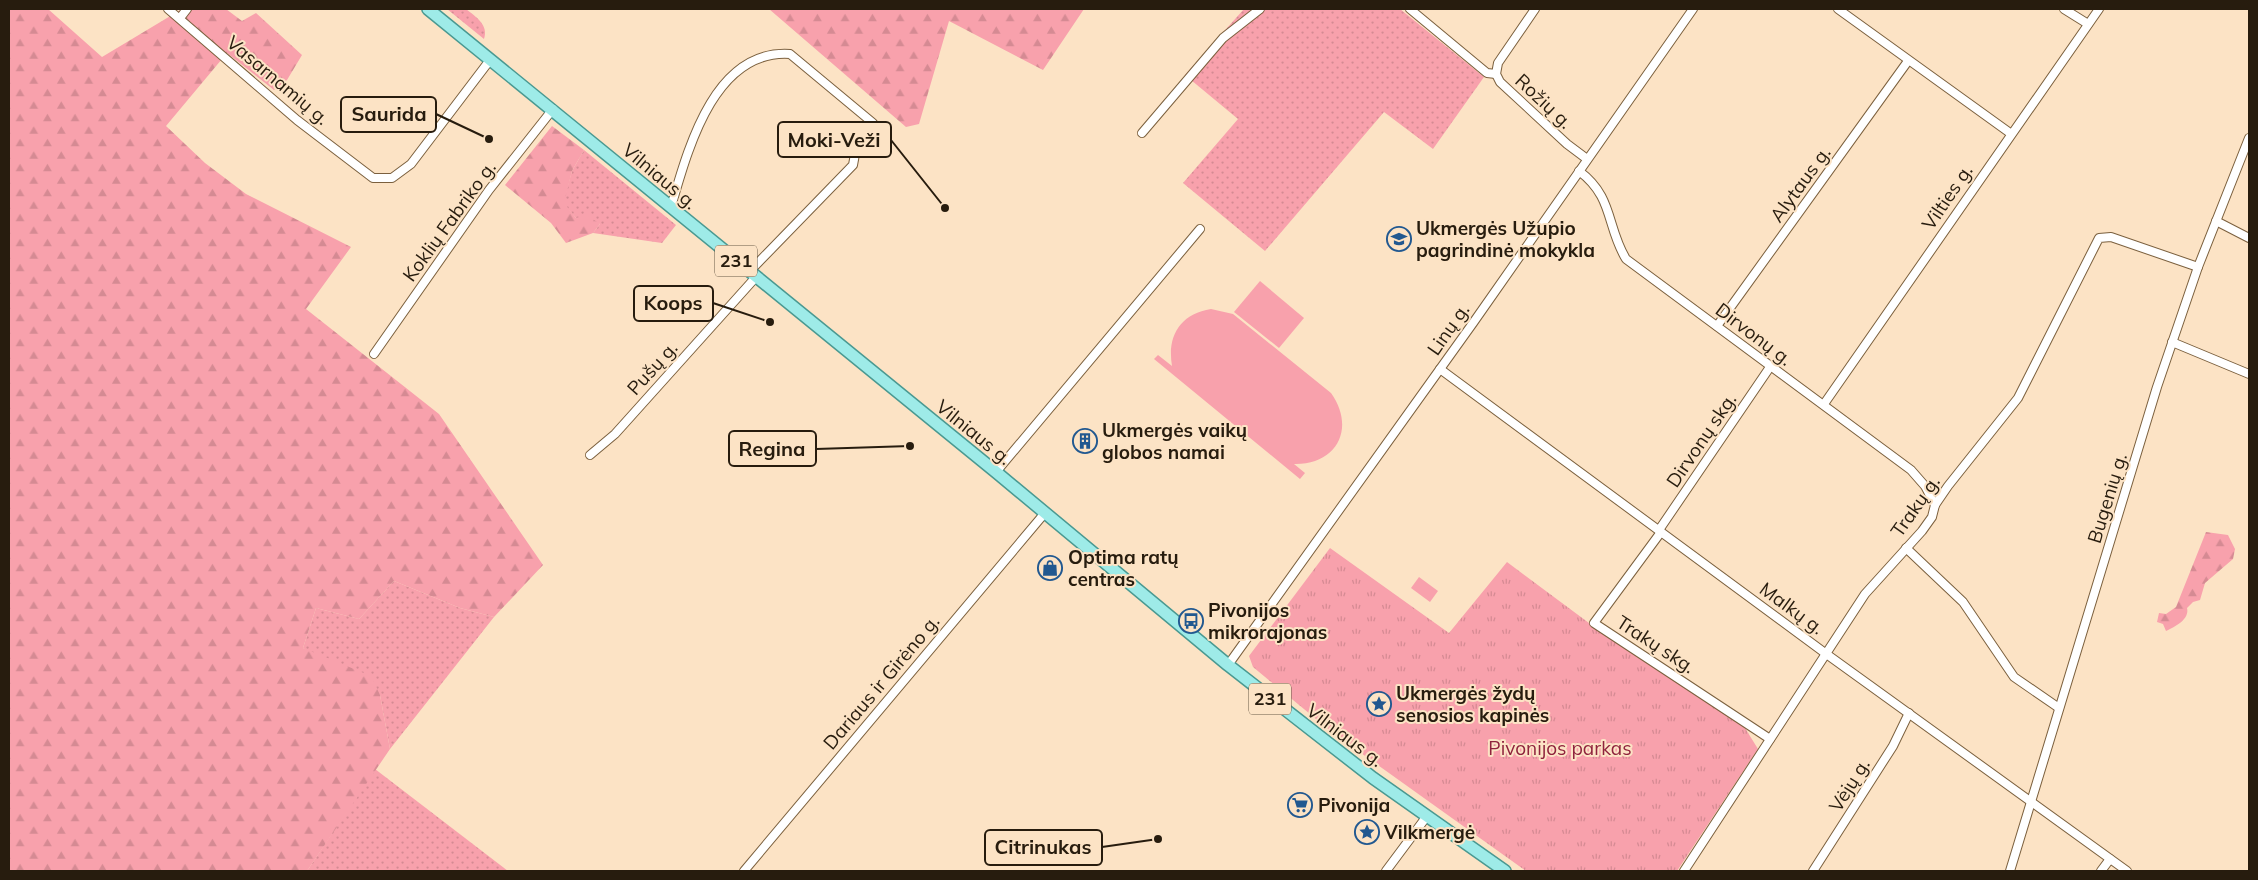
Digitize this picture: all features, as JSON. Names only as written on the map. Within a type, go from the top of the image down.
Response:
[{"type":"main road","name":"Vilniaus g.","points":[[430,9],[996,472],[1228,666],[1322,740],[1505,871]]},
{"type":"street","name":"Vasarnamių g.","points":[[168,9],[297,120],[373,178],[392,178],[411,164],[490,60]]},
{"type":"street","points":[[180,18],[187,9]]},
{"type":"street","points":[[1142,133],[1223,38],[1260,9]]},
{"type":"street","points":[[1410,9],[1487,73],[1496,74]]},
{"type":"street","name":"Rožių g.","points":[[1535,9],[1498,63],[1496,74],[1500,82],[1567,144],[1587,159]]},
{"type":"street","name":"Linų g.","points":[[1228,666],[1693,9]]},
{"type":"street","points":[[1838,9],[2010,133]]},
{"type":"street","points":[[2064,9],[2088,24]]},
{"type":"street","name":"Vilties g.","points":[[1824,404],[2010,133],[2099,9]]},
{"type":"street","name":"Pušų g.","points":[[590,455],[615,434],[753,275],[853,165],[855,154],[873,123],[790,54],[774,53],[748,62],[737,70],[706,110],[686,154],[671,207]]},
{"type":"street","name":"Alytaus g.","points":[[1717,326],[1908,61]]},
{"type":"street","name":"Koklių Fabriko g.","points":[[374,354],[489,190],[552,109]]},
{"type":"street","name":"Bugenių g.","points":[[2010,871],[2172,342],[2198,267],[2249,138]]},
{"type":"street","name":"Dirvonų g.","points":[[1578,171],[1600,192],[1606,203],[1618,247],[1626,259],[1911,470],[1925,486],[1935,505]]},
{"type":"street","points":[[2216,221],[2249,238]]},
{"type":"street","points":[[996,472],[1200,230]]},
{"type":"street","name":"Trakų g.","points":[[1684,871],[1865,594],[1932,517],[1935,505],[2018,398],[2099,238],[2111,237],[2198,267]]},
{"type":"street","points":[[2172,342],[2249,374]]},
{"type":"street","name":"Dirvonų skg.","points":[[1660,531],[1770,367]]},
{"type":"street","name":"Malkų g.","points":[[1440,369],[1825,653],[2127,871]]},
{"type":"street","name":"Dariaus ir Girėno g.","points":[[744,871],[1044,514]]},
{"type":"street","name":"Trakų skg.","points":[[1660,531],[1594,623],[1770,739]]},
{"type":"street","points":[[1906,548],[1963,602],[2014,677],[2059,708]]},
{"type":"street","name":"Vėjų g.","points":[[1813,871],[1893,746],[1909,714]]},
{"type":"street","points":[[1386,871],[1427,816]]},
{"type":"street","points":[[2101,871],[2110,859]]},
{"type":"green space","points":[[9,9],[48,9],[102,57],[182,9],[226,9],[242,21],[256,13],[302,55],[287,80],[274,90],[227,53],[166,126],[205,163],[246,194],[351,247],[306,309],[439,414],[543,565],[494,617],[460,608],[394,581],[359,619],[316,608],[303,648],[371,676],[380,695],[390,749],[307,871],[9,871]]},
{"type":"green space","points":[[447,9],[466,9],[474,15],[483,25],[485,30],[484,39]]},
{"type":"green space","points":[[769,9],[1084,9],[1043,70],[949,21],[919,124],[906,127]]},
{"type":"green space","points":[[1244,9],[1400,9],[1484,77],[1433,149],[1384,112],[1265,251],[1183,183],[1238,119],[1185,75]]},
{"type":"green space","points":[[552,126],[584,150],[572,171],[564,203],[576,218],[587,215],[600,224],[593,233],[566,243],[551,223],[505,185]]},
{"type":"green space","points":[[584,150],[676,225],[662,243],[593,233],[600,224],[576,218],[563,203],[572,171]]},
{"type":"green space","points":[[1260,281],[1304,318],[1279,348],[1234,312]]},
{"type":"green space","points":[[1211,309],[1233,314],[1331,393],[1338,406],[1342,419],[1342,431],[1338,442],[1331,451],[1321,458],[1309,463],[1294,464],[1305,473],[1300,479],[1154,359],[1158,355],[1172,366],[1172,345],[1178,328],[1191,316]]},
{"type":"green space","points":[[2206,532],[2228,535],[2235,549],[2233,559],[2205,583],[2200,600],[2193,602],[2187,608],[2184,619],[2166,631],[2163,624],[2157,622],[2159,613],[2166,614],[2176,607]]},
{"type":"green space","name":"Pivonijos parkas","points":[[1330,548],[1449,633],[1507,562],[1593,626],[1745,728],[1758,749],[1677,871],[1526,871],[1333,733],[1253,667],[1249,656]]},
{"type":"green space","points":[[1419,577],[1438,591],[1430,602],[1411,588]]},
{"type":"green space","points":[[394,581],[460,608],[494,617],[390,749],[380,695],[303,648],[316,608],[359,619]]},
{"type":"green space","points":[[375,769],[508,871],[307,871]]},
{"type":"place","name":"Saurida","points":[[489,139]]},
{"type":"place","name":"Moki-Veži","points":[[945,208]]},
{"type":"place","name":"Ukmergės Užupio pagrindinė mokykla","points":[[1399,239]]},
{"type":"place","name":"Koops","points":[[770,322]]},
{"type":"place","name":"Ukmergės vaikų globos namai","points":[[1085,441]]},
{"type":"place","name":"Regina","points":[[910,446]]},
{"type":"place","name":"Optima ratų centras","points":[[1050,568]]},
{"type":"place","name":"Pivonijos mikrorajonas","points":[[1191,621]]},
{"type":"place","name":"Ukmergės žydų senosios kapinės","points":[[1379,704]]},
{"type":"place","name":"Pivonija","points":[[1300,805]]},
{"type":"place","name":"Vilkmergė","points":[[1367,832]]},
{"type":"place","name":"Citrinukas","points":[[1158,839]]}]
